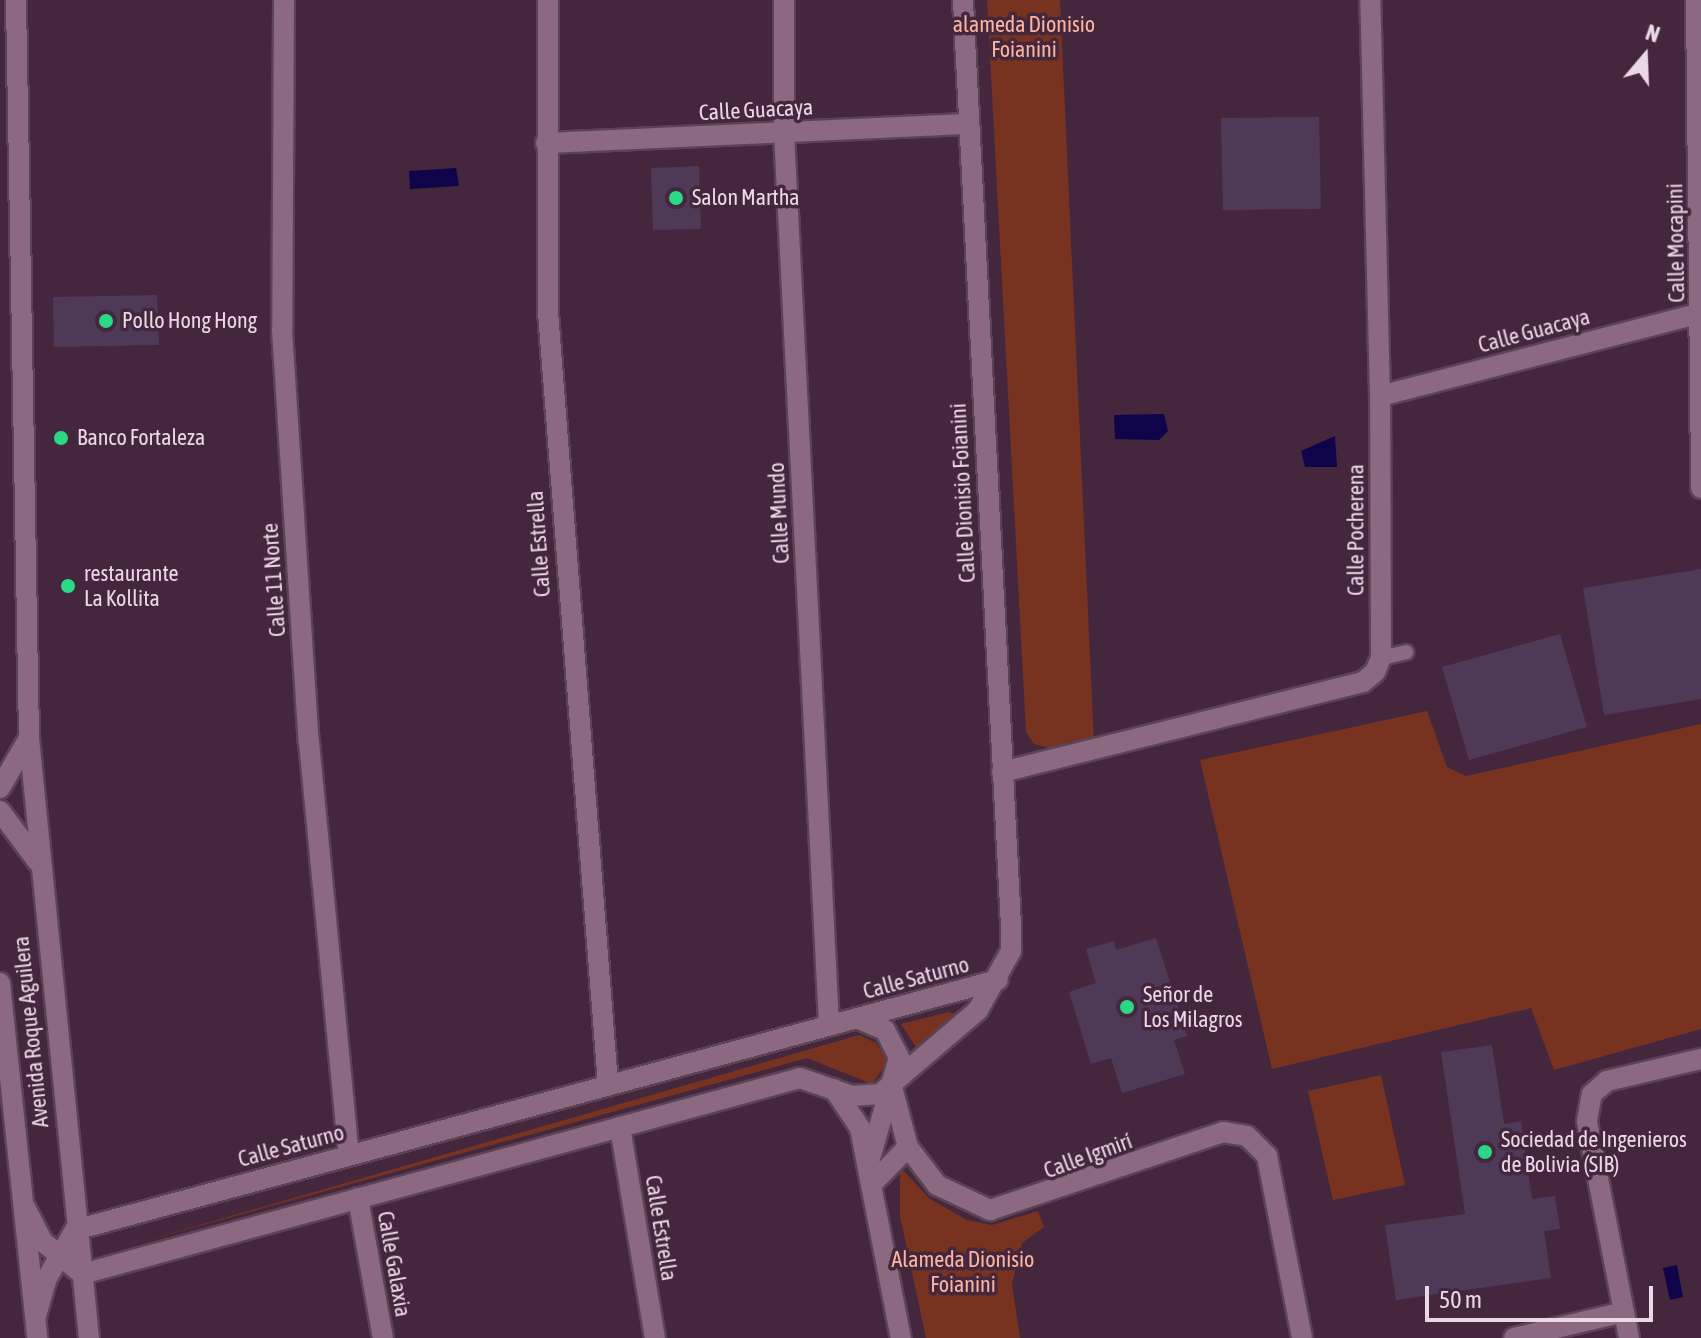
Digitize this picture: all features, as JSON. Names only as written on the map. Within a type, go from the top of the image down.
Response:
[{"type":"street","name":"Avenida Roque Aguilera","points":[[16,0],[29,738],[38,862],[75,1230],[89,1338]]},
{"type":"street","name":"Calle 11 Norte","points":[[284,0],[282,330],[309,742],[349,1155]]},
{"type":"street","name":"Calle Estrella","points":[[548,0],[548,312],[572,689],[608,1084]]},
{"type":"street","name":"Calle Mundo","points":[[784,0],[784,133],[829,1023]]},
{"type":"street","name":"Calle Dionisio Foianini","points":[[963,0],[1011,951],[998,980]]},
{"type":"street","name":"Calle Pocherena","points":[[1370,0],[1380,396],[1381,658]]},
{"type":"street","name":"Calle Mocapini","points":[[1696,0],[1701,487]]},
{"type":"street","name":"Calle Guacaya","points":[[546,143],[967,124]]},
{"type":"street","name":"Calle Guacaya","points":[[1380,396],[1701,313]]},
{"type":"street","points":[[1002,772],[1363,682],[1381,658]]},
{"type":"street","points":[[0,788],[29,738]]},
{"type":"street","points":[[0,811],[38,862]]},
{"type":"street","name":"Calle Saturno","points":[[75,1230],[829,1023],[998,980]]},
{"type":"street","name":"Calle Saturno","points":[[82,1274],[800,1078],[866,1097],[892,1087],[949,1041],[998,980]]},
{"type":"street","name":"Avenida Roque Aguilera","points":[[0,983],[2,1026],[36,1330]]},
{"type":"street","name":"Calle Igmirí","points":[[857,1018],[885,1030],[895,1042],[892,1087],[908,1147],[937,1185],[970,1204],[1010,1209],[1223,1132],[1247,1136],[1267,1156],[1302,1338]]},
{"type":"street","points":[[1629,1338],[1587,1121],[1592,1094],[1607,1081],[1701,1059]]},
{"type":"street","points":[[828,1084],[848,1101],[869,1178],[901,1338]]},
{"type":"street","points":[[869,1178],[892,1087]]},
{"type":"street","name":"Calle Estrella","points":[[620,1127],[655,1338]]},
{"type":"street","points":[[869,1178],[908,1147]]},
{"type":"street","name":"Calle Galaxia","points":[[358,1198],[383,1338]]},
{"type":"street","points":[[23,1199],[30,1223],[57,1257],[82,1274]]},
{"type":"street","points":[[36,1330],[57,1257],[75,1230]]},
{"type":"street","points":[[1514,1338],[1624,1312]]},
{"type":"lane","points":[[1381,658],[1406,652]]},
{"type":"green space","name":"alameda Dionisio Foianini","points":[[987,0],[1060,0],[1094,744],[1060,751],[1034,744],[1026,732]]},
{"type":"green space","points":[[1427,711],[1447,767],[1466,776],[1701,724],[1701,1029],[1554,1070],[1531,1008],[1272,1069],[1200,760]]},
{"type":"green space","points":[[949,1012],[955,1014],[918,1050],[901,1024]]},
{"type":"green space","points":[[859,1035],[876,1043],[888,1062],[872,1084],[807,1058],[134,1244]]},
{"type":"green space","points":[[1381,1075],[1405,1185],[1333,1200],[1308,1091]]},
{"type":"green space","name":"Alameda Dionisio Foianini","points":[[900,1167],[930,1199],[967,1220],[992,1225],[1038,1211],[1044,1227],[1022,1243],[1012,1284],[1020,1338],[926,1338],[900,1216]]},
{"type":"shaded area","points":[[456,168],[459,186],[410,189],[409,171]]},
{"type":"shaded area","points":[[1164,414],[1168,431],[1159,440],[1115,439],[1114,415]]},
{"type":"shaded area","points":[[1335,436],[1337,467],[1305,467],[1301,451]]},
{"type":"shaded area","points":[[1677,1265],[1683,1297],[1670,1300],[1663,1268]]},
{"type":"building","points":[[1319,117],[1321,209],[1223,210],[1221,118]]},
{"type":"building","name":"Salon Martha","points":[[699,166],[701,229],[653,230],[651,168]]},
{"type":"building","name":"Pollo Hong Hong","points":[[157,295],[159,345],[54,347],[53,297]]},
{"type":"building","points":[[1701,569],[1701,699],[1604,715],[1583,588]]},
{"type":"building","points":[[1560,634],[1587,727],[1469,760],[1442,667]]},
{"type":"building","points":[[1156,938],[1187,1036],[1174,1040],[1185,1074],[1122,1093],[1111,1058],[1091,1064],[1069,992],[1096,983],[1086,949],[1114,941],[1116,950]]},
{"type":"building","points":[[1492,1045],[1504,1124],[1521,1121],[1532,1199],[1555,1196],[1560,1229],[1544,1231],[1551,1278],[1396,1300],[1385,1225],[1465,1214],[1441,1052]]},
{"type":"place","name":"Salon Martha","points":[[676,198]]},
{"type":"place","name":"Pollo Hong Hong","points":[[106,321]]},
{"type":"place","name":"Banco Fortaleza","points":[[61,438]]},
{"type":"place","name":"restaurante La Kollita","points":[[68,586]]},
{"type":"place","name":"Señor de Los Milagros","points":[[1127,1007]]},
{"type":"place","name":"Sociedad de Ingenieros de Bolivia (SIB)","points":[[1485,1152]]}]
